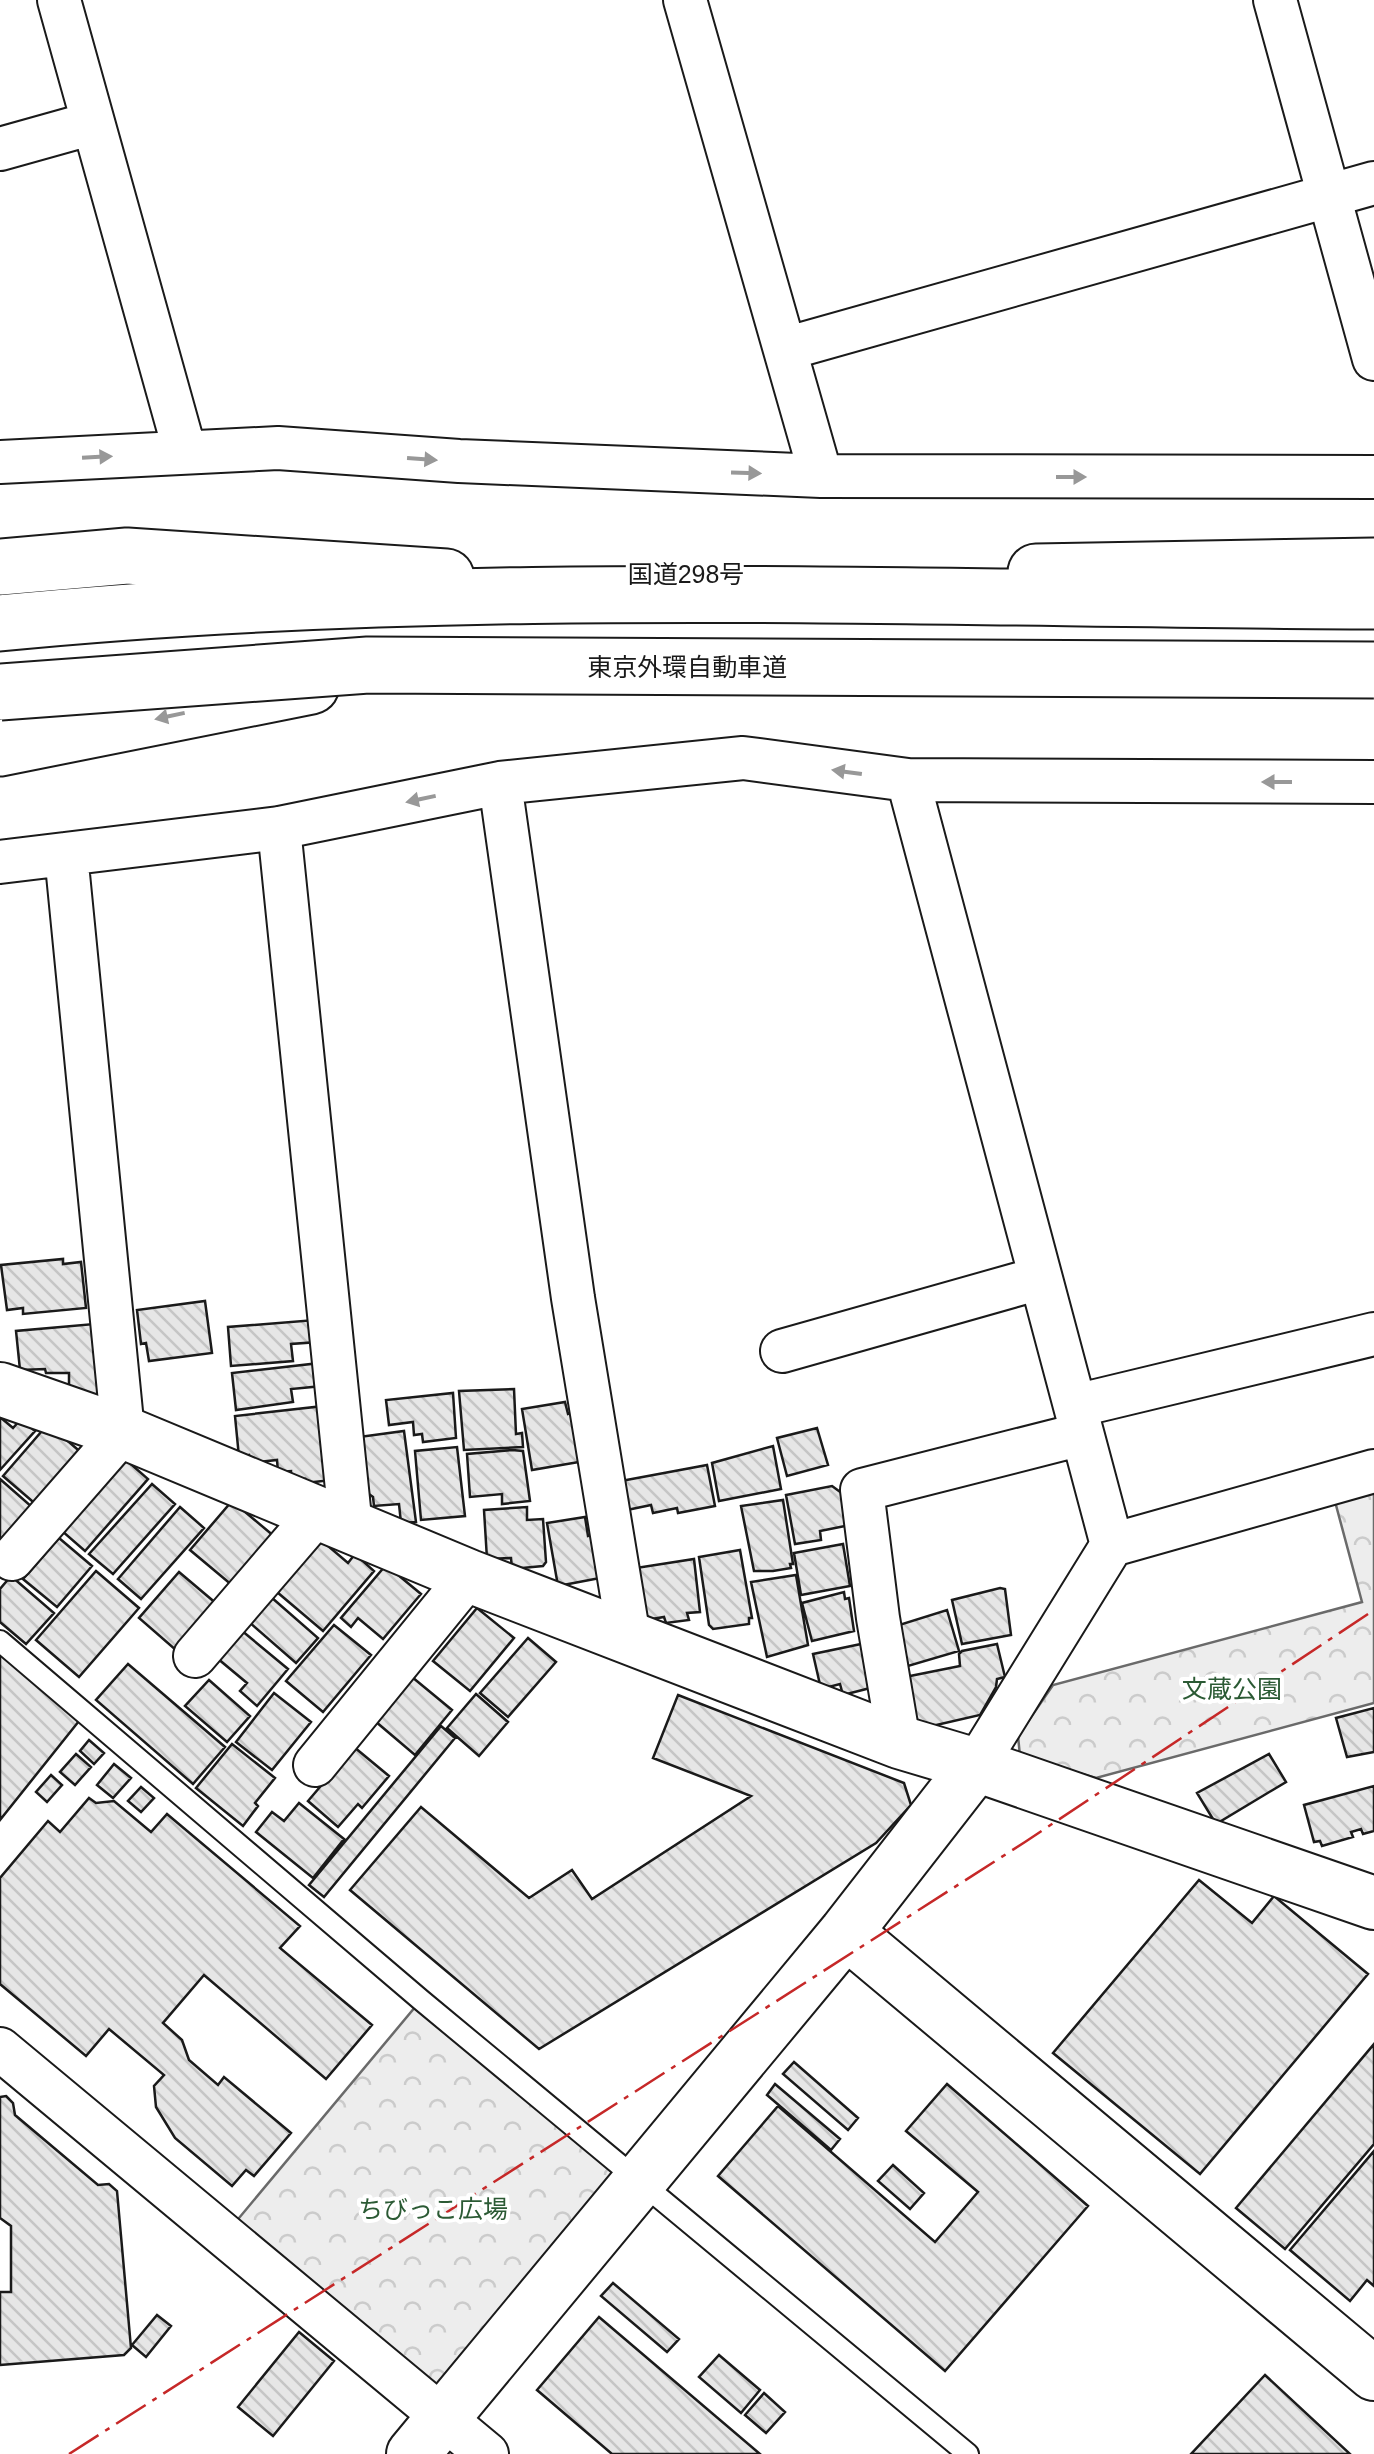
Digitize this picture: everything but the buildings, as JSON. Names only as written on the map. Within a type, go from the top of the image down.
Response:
[{"type":"highway","points":[[0,566],[127,556],[452,577]]},
{"type":"highway","name":"国道298号","points":[[0,614],[219,590],[452,577],[1374,566]]},
{"type":"highway","points":[[0,623],[131,610],[699,594],[1374,600]]},
{"type":"highway","points":[[0,678],[291,654],[470,650],[1374,648]]},
{"type":"highway","points":[[0,748],[270,696],[470,650]]},
{"type":"highway","name":"東京外環自動車道","points":[[0,692],[368,665],[1374,670]]},
{"type":"street","points":[[59,0],[185,452]]},
{"type":"street","points":[[686,0],[822,476]]},
{"type":"street","points":[[1275,0],[1374,359]]},
{"type":"street","points":[[0,148],[93,123]]},
{"type":"street","points":[[785,349],[1374,183]]},
{"type":"street","points":[[0,462],[278,448],[459,461],[822,476],[1374,477]]},
{"type":"street","points":[[0,862],[279,828],[500,783],[743,758],[908,780],[1374,782]]},
{"type":"street","points":[[908,780],[1112,1545]]},
{"type":"street","points":[[500,783],[573,1298],[629,1638]]},
{"type":"street","points":[[279,828],[334,1521]]},
{"type":"street","points":[[12,1560],[123,1432],[66,854]]},
{"type":"street","points":[[782,1351],[1040,1278]]},
{"type":"street","points":[[900,1742],[878,1618],[862,1490],[1078,1420],[1374,1334]]},
{"type":"street","points":[[0,1389],[123,1432],[468,1576],[900,1742],[1374,1903]]},
{"type":"street","points":[[428,2436],[846,1932],[976,1766],[1112,1545],[1374,1470]]},
{"type":"street","points":[[195,1656],[334,1521]]},
{"type":"street","points":[[314,1765],[468,1576]]},
{"type":"street","points":[[846,1932],[1374,2374]]},
{"type":"street","points":[[0,2049],[428,2436],[488,2454]]},
{"type":"lane","points":[[0,1642],[436,2012],[968,2454]]},
{"type":"green space","name":"文蔵公園","points":[[1374,1484],[1374,1703],[1096,1778],[1020,1756],[1018,1736],[1053,1685],[1362,1602],[1333,1494]]},
{"type":"green space","name":"ちびっこ広場","points":[[421,2000],[641,2181],[444,2418],[224,2236]]},
{"type":"power","points":[[69,2454],[1025,1842],[1374,1610]]}]
